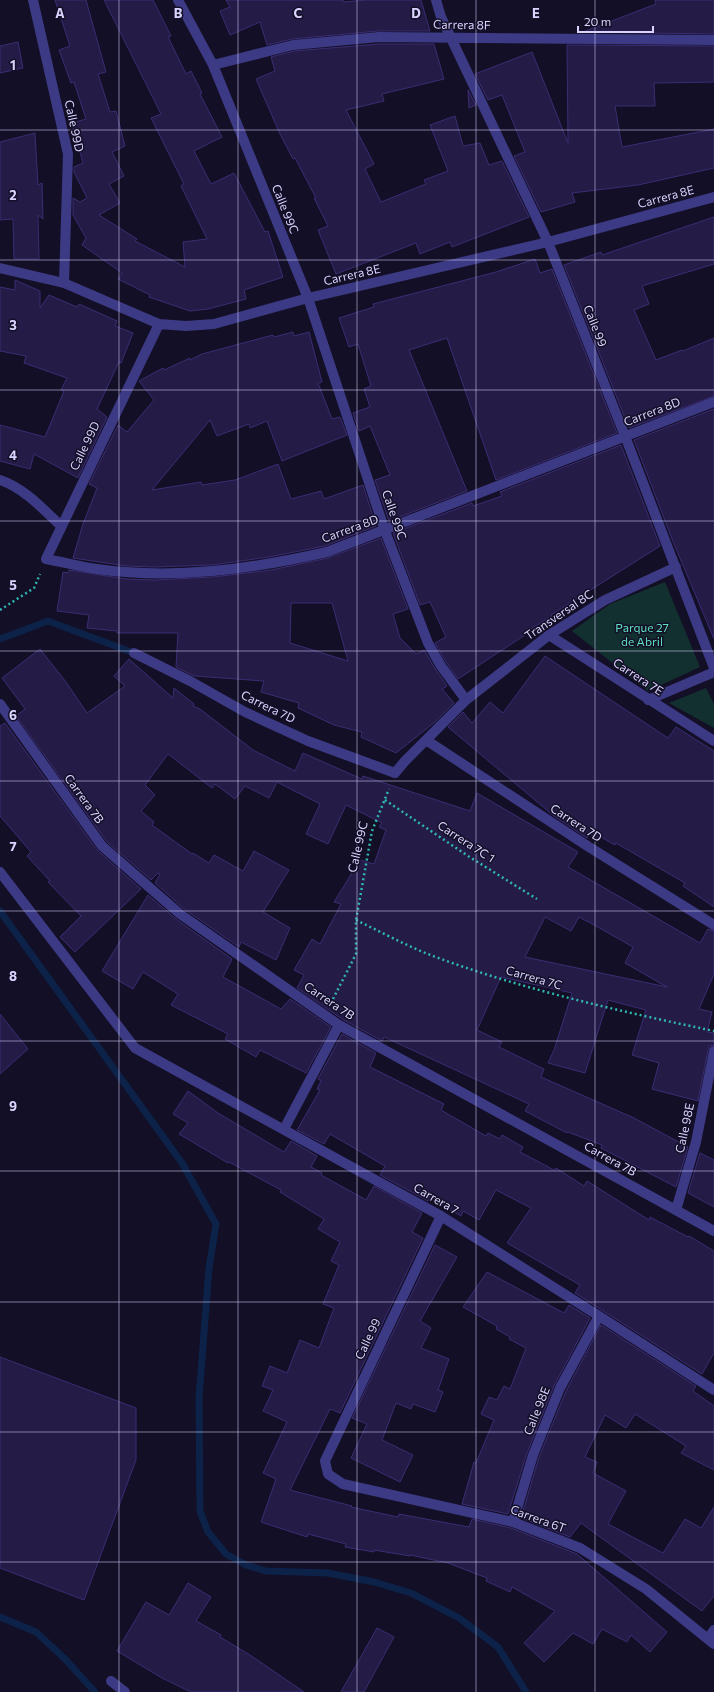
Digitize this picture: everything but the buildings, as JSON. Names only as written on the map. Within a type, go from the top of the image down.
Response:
[{"type":"street","name":"Calle 99D","points":[[32,0],[68,154],[64,283]]},
{"type":"street","name":"Calle 99C","points":[[178,0],[213,65],[308,298],[385,530],[428,643],[441,666],[466,700]]},
{"type":"street","name":"Calle 99","points":[[436,0],[441,17],[548,242],[625,436],[714,668]]},
{"type":"street","name":"Carrera 8F","points":[[213,65],[293,45],[379,37],[714,40]]},
{"type":"street","name":"Carrera 8E","points":[[0,268],[64,283],[159,324],[186,326],[214,324],[308,298],[548,242],[714,197]]},
{"type":"street","name":"Calle 99D","points":[[46,559],[159,324]]},
{"type":"street","name":"Carrera 8D","points":[[46,559],[97,570],[164,574],[200,573],[282,562],[326,552],[714,402]]},
{"type":"street","points":[[0,480],[6,482],[23,493],[61,526]]},
{"type":"street","name":"Transversal 8C","points":[[466,700],[549,635],[605,600],[676,567]]},
{"type":"street","name":"Carrera 7E","points":[[549,635],[714,741]]},
{"type":"street","name":"Carrera 7D","points":[[134,653],[308,741],[395,774]]},
{"type":"street","points":[[648,700],[714,672]]},
{"type":"street","points":[[395,774],[405,761],[466,700]]},
{"type":"street","name":"Carrera 7B","points":[[0,704],[102,846],[180,914],[339,1025],[714,1231]]},
{"type":"street","name":"Carrera 7D","points":[[426,740],[589,847],[714,925]]},
{"type":"street","name":"Carrera 7","points":[[0,872],[135,1048],[441,1216],[714,1390]]},
{"type":"street","points":[[284,1129],[339,1025]]},
{"type":"street","name":"Calle 98E","points":[[676,1210],[696,1142],[714,1051]]},
{"type":"street","name":"Calle 99","points":[[328,1474],[325,1461],[441,1216]]},
{"type":"street","name":"Calle 98E","points":[[513,1522],[533,1455],[560,1388],[599,1316]]},
{"type":"street","name":"Carrera 6T","points":[[328,1474],[343,1484],[513,1522],[580,1548],[646,1589],[711,1642]]},
{"type":"street","points":[[711,1642],[714,1630]]},
{"type":"street","points":[[111,1681],[126,1692]]},
{"type":"path","points":[[0,610],[34,588],[46,559]]},
{"type":"path","name":"Calle 99C","points":[[325,1015],[356,954],[356,920],[372,832],[395,774]]},
{"type":"path","name":"Carrera 7C 1","points":[[385,800],[468,856],[537,899]]},
{"type":"path","name":"Carrera 7C","points":[[356,920],[433,955],[498,978],[638,1015],[714,1031]]},
{"type":"green space","name":"Parque 27 de Abril","points":[[665,582],[700,667],[648,691],[572,631],[610,604]]},
{"type":"green space","points":[[706,688],[714,704],[714,728],[669,703]]},
{"type":"waterway","points":[[0,639],[48,621],[134,653]]},
{"type":"waterway","points":[[0,911],[182,1163],[216,1224],[209,1268],[199,1398],[200,1511],[208,1532],[226,1554],[246,1565],[266,1571],[328,1573],[374,1582],[411,1593],[459,1618],[498,1647],[526,1692]]},
{"type":"waterway","points":[[0,1617],[36,1632],[65,1659],[95,1692]]}]
